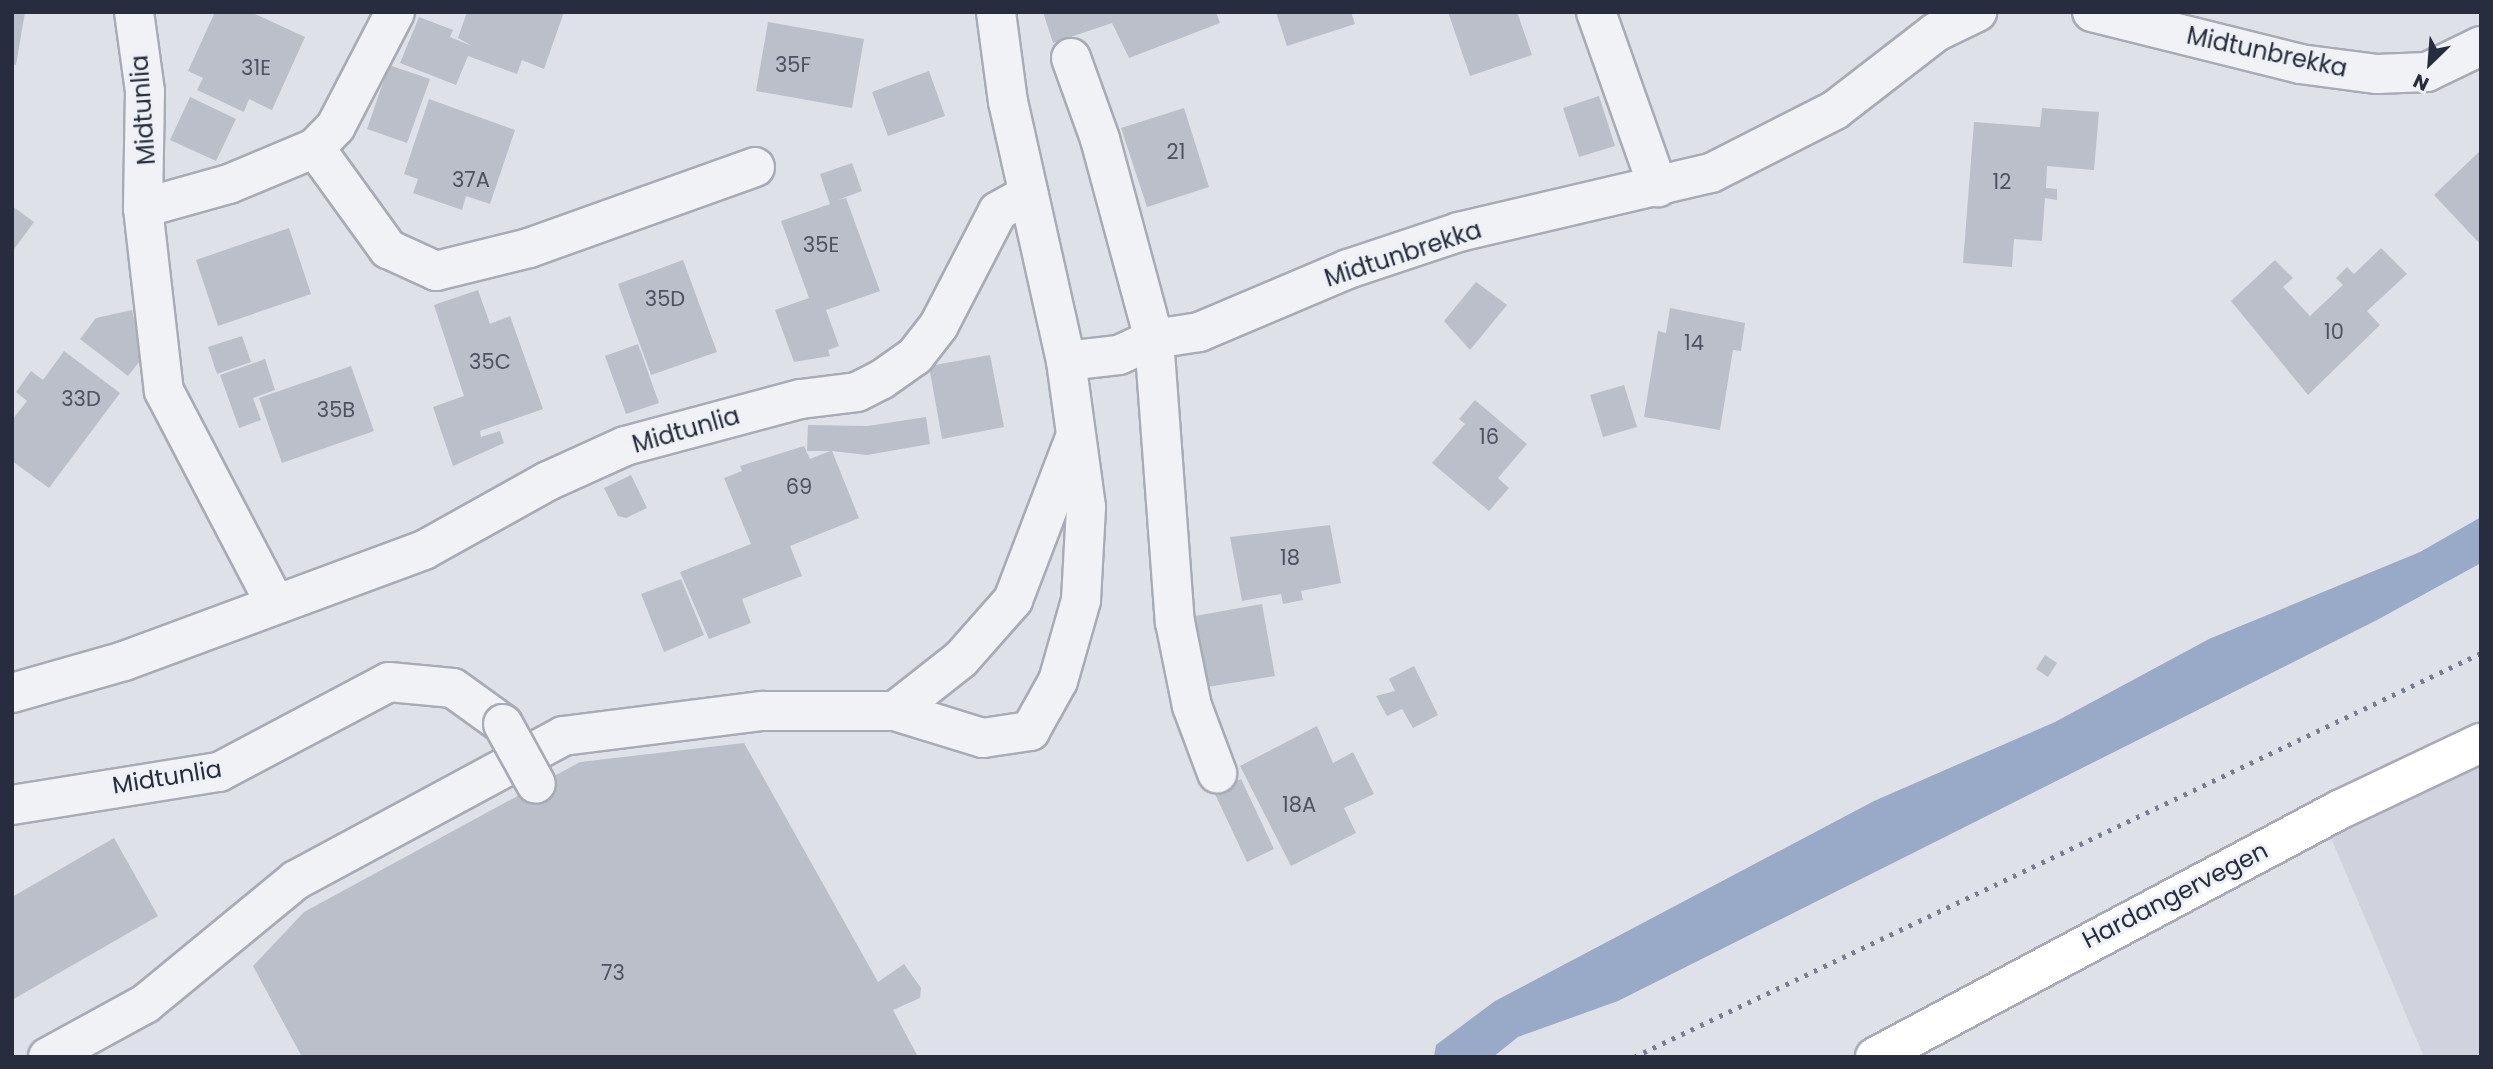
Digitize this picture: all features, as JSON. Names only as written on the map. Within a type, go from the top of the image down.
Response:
[{"type":"main road","name":"Hardangervegen","points":[[1875,1057],[2290,836],[2481,743]]},
{"type":"street","name":"Midtunlia","points":[[134,12],[145,91],[143,208],[164,391],[275,603]]},
{"type":"street","points":[[143,208],[229,184],[315,148],[336,126],[394,12]]},
{"type":"street","points":[[48,1057],[145,1004],[296,880],[562,736],[762,711],[895,711],[983,737],[1011,738],[1040,720],[1081,600],[1087,538],[1066,361],[1029,194],[996,12]]},
{"type":"street","points":[[1596,12],[1658,187]]},
{"type":"street","name":"Midtunbrekka","points":[[1066,361],[1119,355],[1154,340],[1199,332],[1348,269],[1459,232],[1658,187],[1768,149],[1835,110],[1936,32],[1978,12]]},
{"type":"street","name":"Midtunbrekka","points":[[2092,12],[2300,64],[2377,74],[2427,72],[2481,46]]},
{"type":"street","points":[[1071,58],[1100,139],[1154,340],[1175,622],[1192,706],[1217,773]]},
{"type":"street","points":[[315,148],[388,249],[436,271],[529,248],[755,167]]},
{"type":"street","name":"Midtunlia","points":[[16,681],[124,661],[424,550],[548,481],[625,446],[801,399],[857,392],[881,380],[915,356],[939,326],[998,211],[1029,194]]},
{"type":"street","points":[[895,711],[961,659],[1013,600],[1076,438]]},
{"type":"street","name":"Midtunlia","points":[[12,805],[219,772],[389,682],[453,688],[503,724],[536,784]]},
{"type":"shaded area","points":[[2481,766],[2481,1057],[2424,1057],[2331,838]]},
{"type":"water","points":[[2481,517],[2481,563],[2377,620],[1618,1001],[1518,1037],[1493,1057],[1434,1057],[1436,1045],[1495,1001],[1874,801],[2055,722],[2209,639],[2420,552]]},
{"type":"building","points":[[12,12],[25,12],[16,65],[12,64]]},
{"type":"building","points":[[215,12],[251,12],[305,37],[272,110],[249,99],[244,112],[197,90],[203,78],[188,71]]},
{"type":"building","points":[[467,12],[564,12],[544,69],[522,60],[517,74],[468,56],[456,85],[400,63],[419,17],[453,30],[450,37],[472,46],[458,38]]},
{"type":"building","points":[[1043,12],[1216,12],[1220,23],[1129,58],[1112,23],[1053,43]]},
{"type":"building","points":[[1276,12],[1351,12],[1355,24],[1287,46]]},
{"type":"building","points":[[1448,12],[1517,12],[1532,55],[1470,76]]},
{"type":"building","points":[[768,22],[864,39],[852,108],[756,91]]},
{"type":"building","points":[[389,65],[430,79],[407,143],[367,129]]},
{"type":"building","points":[[929,71],[945,116],[888,136],[872,92]]},
{"type":"building","points":[[1599,96],[1615,146],[1579,157],[1563,108]]},
{"type":"building","points":[[190,97],[236,119],[216,161],[170,140]]},
{"type":"building","points":[[429,99],[515,130],[490,204],[466,196],[462,210],[413,193],[418,179],[404,174]]},
{"type":"building","points":[[1184,108],[1209,187],[1147,207],[1121,128]]},
{"type":"building","points":[[2042,108],[2099,112],[2094,170],[2047,166],[2046,188],[2057,189],[2057,200],[2045,198],[2042,241],[2014,239],[2012,267],[1963,263],[1974,122],[2040,127]]},
{"type":"building","points":[[2481,150],[2481,245],[2434,195]]},
{"type":"building","points":[[852,163],[862,191],[838,200],[846,198],[880,291],[826,310],[839,346],[828,350],[830,356],[794,362],[775,310],[809,298],[781,221],[830,204],[820,174]]},
{"type":"building","points":[[12,206],[34,222],[12,252]]},
{"type":"building","points":[[289,228],[311,294],[218,326],[196,260]]},
{"type":"building","points":[[2381,248],[2407,274],[2367,311],[2380,325],[2308,395],[2231,301],[2275,260],[2293,278],[2283,287],[2310,316],[2343,285],[2336,278],[2347,267],[2354,274]]},
{"type":"building","points":[[683,260],[717,352],[651,375],[618,284]]},
{"type":"building","points":[[1476,282],[1507,305],[1470,350],[1444,321]]},
{"type":"building","points":[[478,290],[490,324],[510,316],[543,409],[480,431],[481,437],[500,431],[504,443],[453,466],[433,407],[464,396],[434,305]]},
{"type":"building","points":[[1670,308],[1745,323],[1741,351],[1733,350],[1720,430],[1644,417],[1658,331],[1666,333]]},
{"type":"building","points":[[132,310],[143,357],[128,376],[80,339],[96,318]]},
{"type":"building","points":[[242,336],[251,362],[217,374],[208,347]]},
{"type":"building","points":[[638,344],[659,403],[626,414],[605,356]]},
{"type":"building","points":[[64,351],[120,393],[49,488],[12,461],[12,420],[27,401],[16,392],[31,371],[43,380]]},
{"type":"building","points":[[990,355],[1004,427],[942,439],[929,366]]},
{"type":"building","points":[[265,359],[275,390],[253,398],[261,420],[239,428],[220,375]]},
{"type":"building","points":[[351,366],[374,431],[282,463],[259,398]]},
{"type":"building","points":[[1624,385],[1637,427],[1603,437],[1590,395]]},
{"type":"building","points":[[1475,400],[1527,444],[1498,478],[1509,488],[1489,511],[1432,463],[1465,424],[1459,419]]},
{"type":"building","points":[[926,417],[930,444],[867,455],[832,451],[859,518],[790,546],[802,576],[742,599],[751,623],[709,639],[680,572],[751,544],[724,478],[742,471],[740,466],[804,446],[810,459],[830,451],[807,451],[808,425],[868,426]]},
{"type":"building","points":[[631,475],[647,508],[626,518],[618,516],[604,488]]},
{"type":"building","points":[[1330,525],[1341,583],[1301,591],[1303,600],[1283,604],[1281,594],[1242,601],[1230,537]]},
{"type":"building","points":[[681,579],[704,635],[664,652],[641,594]]},
{"type":"building","points":[[1262,604],[1275,676],[1207,687],[1195,616]]},
{"type":"building","points":[[2045,655],[2057,663],[2048,677],[2036,669]]},
{"type":"building","points":[[1414,666],[1438,715],[1413,728],[1402,709],[1387,716],[1376,696],[1395,691],[1389,679]]},
{"type":"building","points":[[1317,726],[1333,763],[1353,752],[1374,794],[1344,808],[1356,833],[1291,866],[1240,766]]},
{"type":"building","points":[[744,743],[878,982],[904,964],[921,988],[920,998],[893,1010],[918,1057],[302,1057],[253,966],[304,912],[580,762]]},
{"type":"building","points":[[1241,779],[1274,849],[1247,862],[1214,792]]},
{"type":"building","points":[[114,838],[158,916],[12,1000],[12,897]]},
{"type":"railway","points":[[1634,1057],[2481,653]]}]
